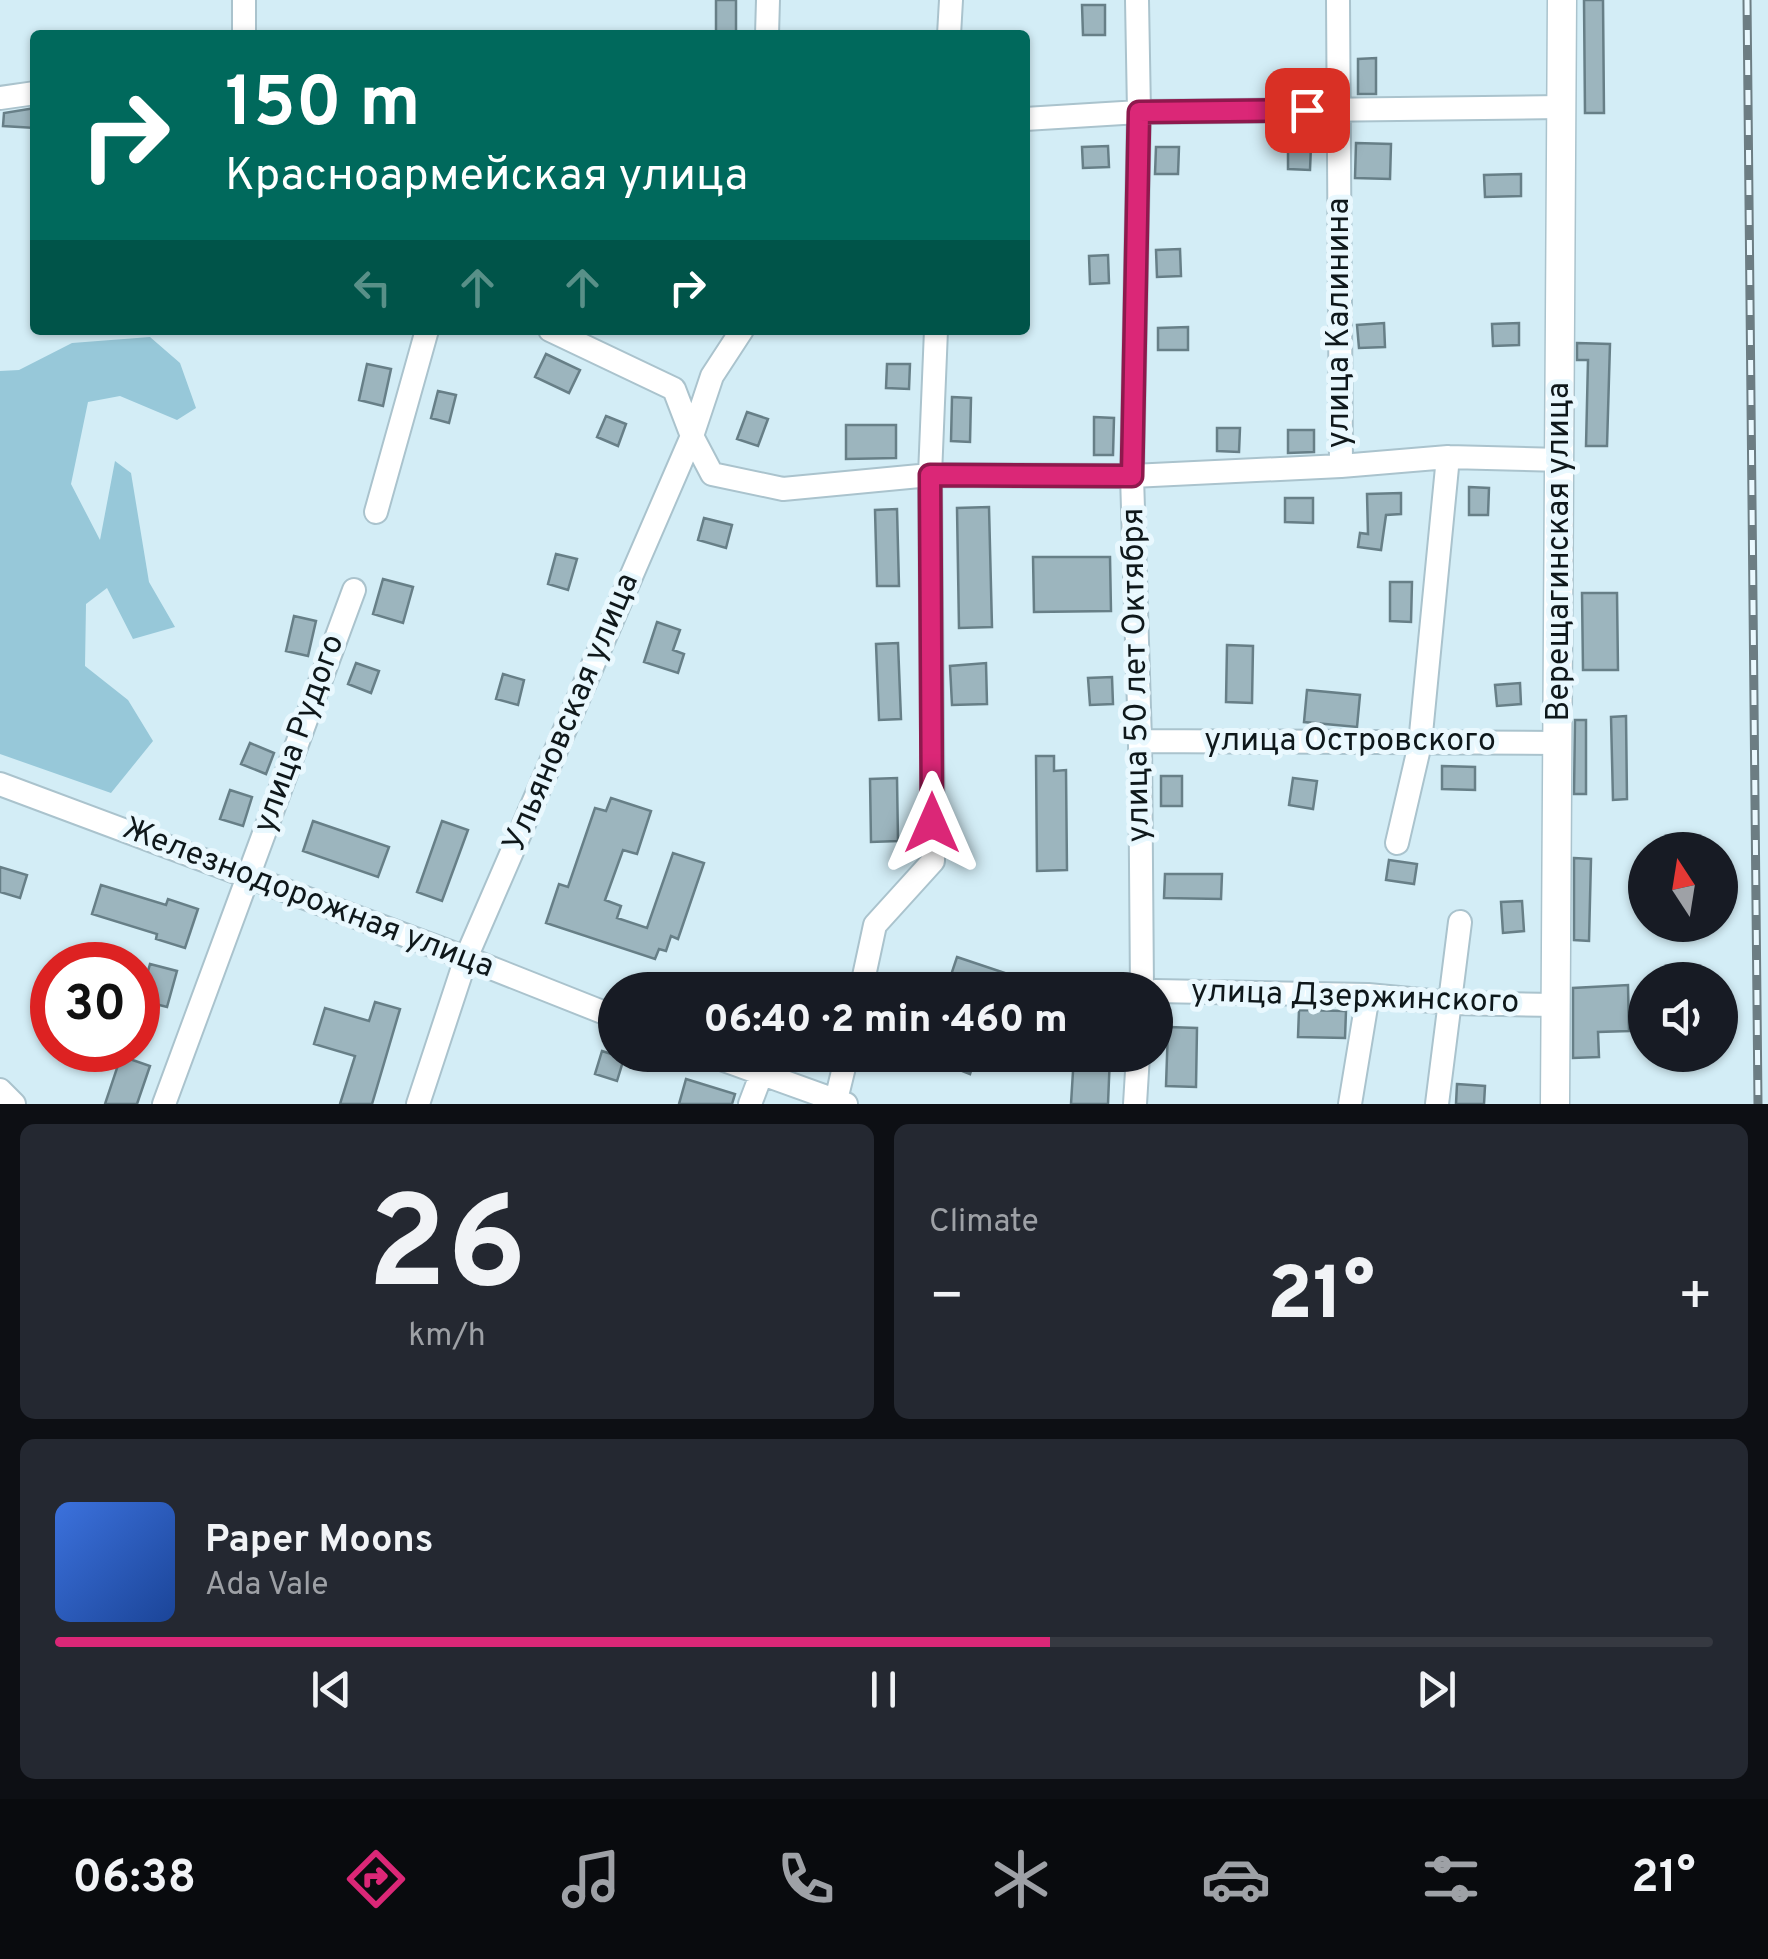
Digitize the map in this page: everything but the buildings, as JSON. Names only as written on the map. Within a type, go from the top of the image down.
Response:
[{"type":"main road","name":"Верещагинская улица","points":[[1555,1104],[1562,0]]},
{"type":"street","points":[[244,0],[244,30]]},
{"type":"street","points":[[767,30],[768,0]]},
{"type":"street","points":[[949,30],[950,0]]},
{"type":"street","name":"улица 50 лет Октября","points":[[1137,0],[1139,112],[1132,476],[1142,972]]},
{"type":"street","name":"улица Калинина","points":[[1338,0],[1340,466]]},
{"type":"street","points":[[0,98],[30,93]]},
{"type":"street","points":[[1030,119],[1139,112],[1561,108]]},
{"type":"street","points":[[376,512],[425,335]]},
{"type":"street","points":[[561,335],[674,389],[712,474],[783,489],[930,475],[1132,476],[1448,457],[1560,460]]},
{"type":"street","name":"Ульяновская улица","points":[[418,1104],[466,958],[692,436],[712,376],[739,335]]},
{"type":"street","points":[[866,972],[875,925],[932,861],[930,475],[936,335]]},
{"type":"street","points":[[1396,843],[1420,744],[1448,457]]},
{"type":"street","name":"улица Рудого","points":[[164,1104],[354,590]]},
{"type":"street","name":"улица Островского","points":[[1140,741],[1559,743]]},
{"type":"street","name":"Железнодорожная улица","points":[[0,784],[598,1010]]},
{"type":"street","points":[[1437,1104],[1460,922]]},
{"type":"street","name":"улица Дзержинского","points":[[1173,991],[1368,995],[1452,1003],[1556,1006]]},
{"type":"street","points":[[1350,1104],[1368,995]]},
{"type":"street","points":[[753,1072],[841,1102],[845,1072]]},
{"type":"street","points":[[1136,1104],[1137,1072]]},
{"type":"street","points":[[750,1104],[761,1075]]},
{"type":"street","points":[[0,1090],[14,1104]]},
{"type":"shaded area","points":[[150,337],[180,363],[196,408],[177,420],[120,396],[88,402],[71,484],[100,540],[115,461],[131,473],[149,582],[175,627],[133,639],[107,588],[86,604],[85,666],[128,700],[153,741],[111,793],[0,754],[0,371],[19,370],[72,343]]},
{"type":"railway","points":[[1747,0],[1758,1104]]},
{"type":"route","points":[[932,823],[930,475],[1132,476],[1139,112],[1307,110]]}]
